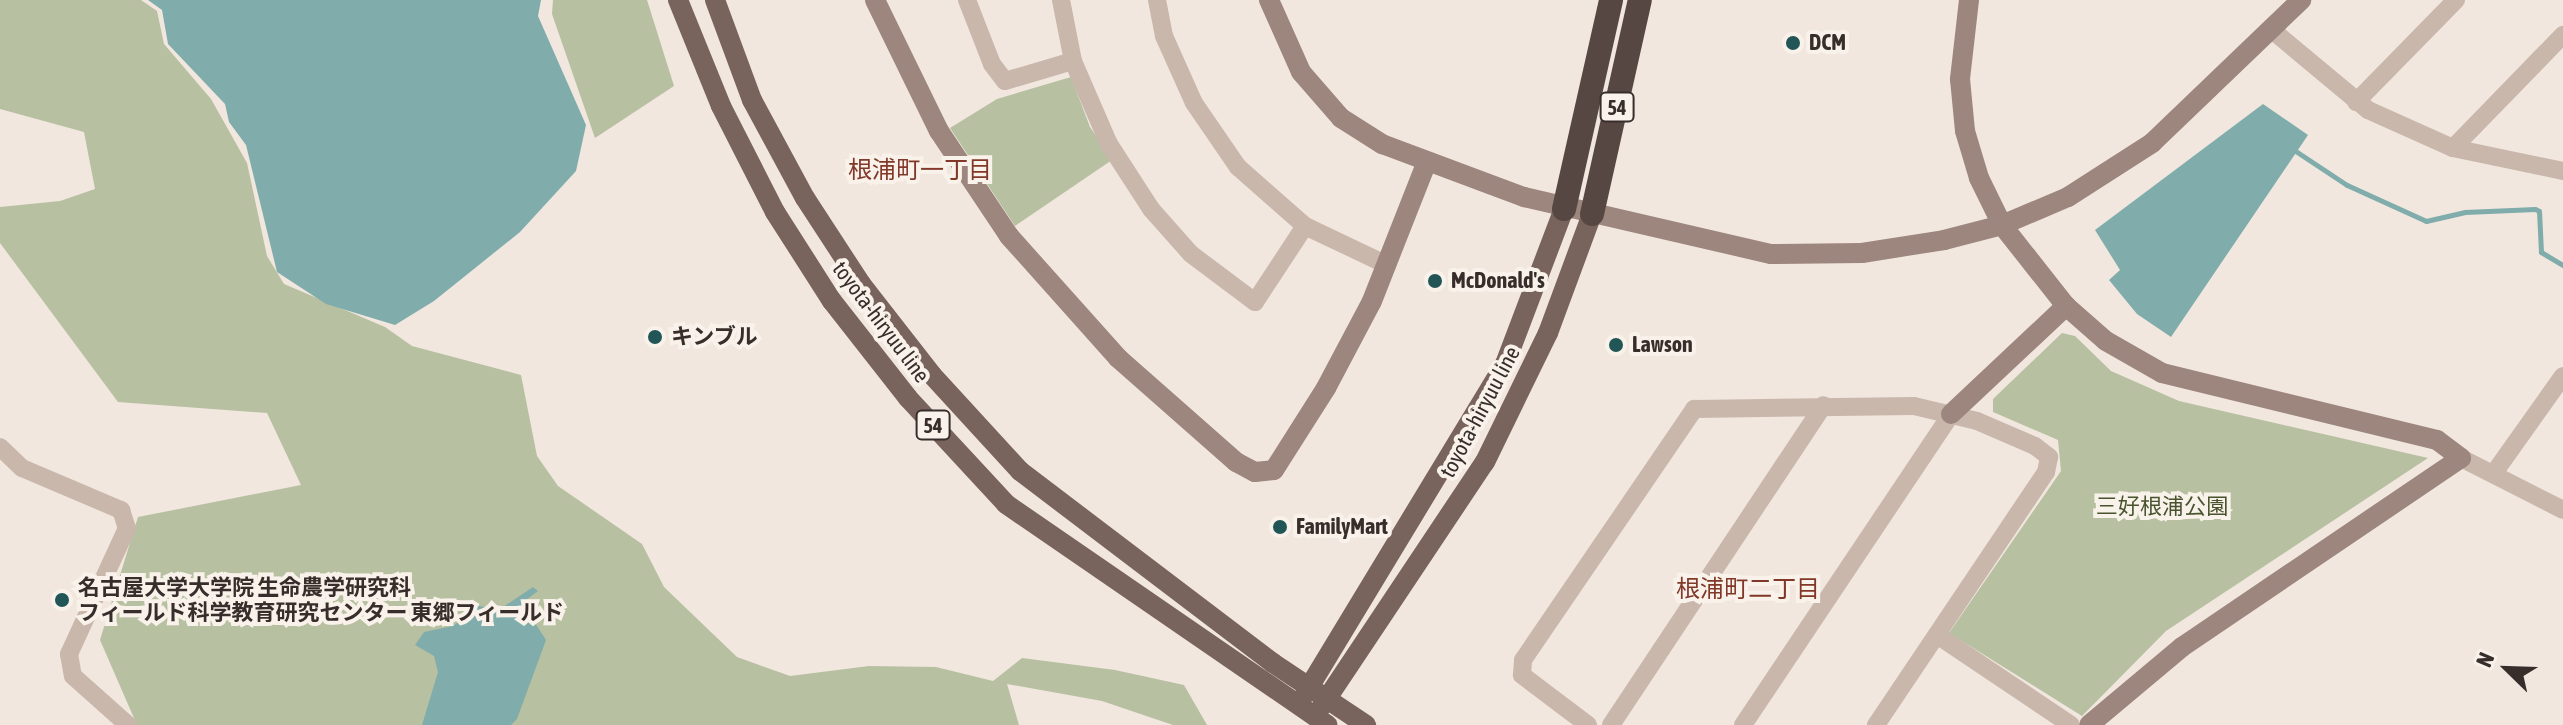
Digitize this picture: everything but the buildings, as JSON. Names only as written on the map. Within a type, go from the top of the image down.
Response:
[{"type":"highway","name":"54","points":[[1564,209],[1611,0]]},
{"type":"highway","name":"54","points":[[1592,214],[1640,0]]},
{"type":"main road","name":"toyota-hiryuu line","points":[[678,0],[721,106],[775,212],[832,301],[908,398],[1006,504],[1313,716]]},
{"type":"main road","name":"toyota-hiryuu line","points":[[715,0],[752,100],[805,198],[861,284],[932,375],[1020,471],[1273,663],[1311,684],[1366,725]]},
{"type":"main road","name":"toyota-hiryuu line","points":[[1313,716],[1311,684],[1505,364],[1564,209]]},
{"type":"main road","name":"toyota-hiryuu line","points":[[1313,716],[1485,462],[1548,333],[1592,214]]},
{"type":"street","points":[[875,0],[939,131],[1009,236],[1118,358],[1247,469],[1274,470],[1288,451],[1387,265],[1426,164]]},
{"type":"street","points":[[967,0],[992,64],[1005,81],[1073,61]]},
{"type":"street","points":[[1061,0],[1073,61],[1109,144],[1151,209],[1191,254],[1247,300],[1260,299],[1305,226]]},
{"type":"street","points":[[1157,0],[1164,36],[1194,103],[1238,167],[1305,226],[1387,265]]},
{"type":"street","points":[[1269,0],[1301,72],[1341,118],[1426,164],[1564,209],[1771,254],[1862,253],[2002,225],[2031,214],[2129,161],[2195,107],[2301,0]]},
{"type":"street","points":[[1969,0],[1960,44],[1965,131],[1979,178],[2002,225],[2066,306],[2106,341],[2162,373],[2437,440],[2461,458],[2563,510]]},
{"type":"street","points":[[2356,102],[2456,0]]},
{"type":"street","points":[[2272,30],[2356,102],[2453,148],[2563,171]]},
{"type":"street","points":[[2453,148],[2563,35]]},
{"type":"street","points":[[1743,725],[1951,414],[2066,306]]},
{"type":"street","points":[[2494,473],[2563,376]]},
{"type":"street","points":[[1611,725],[1824,405]]},
{"type":"street","points":[[1588,725],[1522,675],[1521,667],[1685,418],[1694,409],[1914,406],[1951,414],[2035,446],[2049,464],[1876,725]]},
{"type":"street","points":[[0,447],[22,468],[121,510],[127,528],[69,654],[73,676],[128,725]]},
{"type":"street","points":[[2089,725],[2182,647],[2461,458]]},
{"type":"street","points":[[1937,635],[2071,725]]},
{"type":"green space","points":[[0,0],[141,0],[157,11],[164,44],[211,99],[247,163],[267,256],[284,284],[385,327],[412,346],[521,375],[537,456],[558,486],[642,544],[664,587],[737,657],[790,676],[869,666],[936,667],[993,681],[1022,658],[1115,670],[1184,685],[1207,725],[1173,725],[1102,701],[1007,684],[1019,725],[137,725],[100,640],[138,517],[301,485],[267,413],[118,402],[0,243],[0,207],[60,201],[95,189],[84,132],[0,109]]},
{"type":"green space","points":[[553,0],[647,0],[674,86],[595,138],[552,14]]},
{"type":"green space","points":[[1071,77],[1090,127],[1112,160],[1015,226],[950,128],[997,99]]},
{"type":"green space","name":"三好根浦公園","points":[[2062,333],[2075,336],[2111,371],[2179,401],[2428,458],[2166,631],[2082,716],[1949,633],[2061,471],[2058,440],[1993,412],[1993,399]]},
{"type":"water","points":[[148,0],[541,0],[538,16],[586,125],[576,171],[520,232],[434,301],[395,325],[326,304],[277,272],[246,145],[229,122],[225,104],[168,44],[162,10]]},
{"type":"water","points":[[2263,104],[2308,135],[2171,337],[2137,314],[2109,280],[2120,270],[2095,230]]},
{"type":"water","points":[[533,587],[538,591],[522,603],[546,640],[517,719],[511,725],[422,725],[438,672],[434,656],[415,645],[424,632],[453,626],[478,606],[500,609]]},
{"type":"waterway","points":[[2291,148],[2347,185],[2426,221],[2465,212],[2535,209],[2539,211],[2541,252],[2563,265]]},
{"type":"place","name":"DCM","points":[[1793,43]]},
{"type":"place","name":"McDonald's","points":[[1435,281]]},
{"type":"place","name":"キンブル","points":[[655,337]]},
{"type":"place","name":"Lawson","points":[[1616,345]]},
{"type":"place","name":"FamilyMart","points":[[1280,527]]},
{"type":"place","name":"名古屋大学大学院 生命農学研究科 フィールド科学教育研究センター 東郷フィールド","points":[[62,600]]},
{"type":"district","name":"根浦町一丁目","points":[[920,170]]},
{"type":"district","name":"根浦町二丁目","points":[[1748,589]]}]
